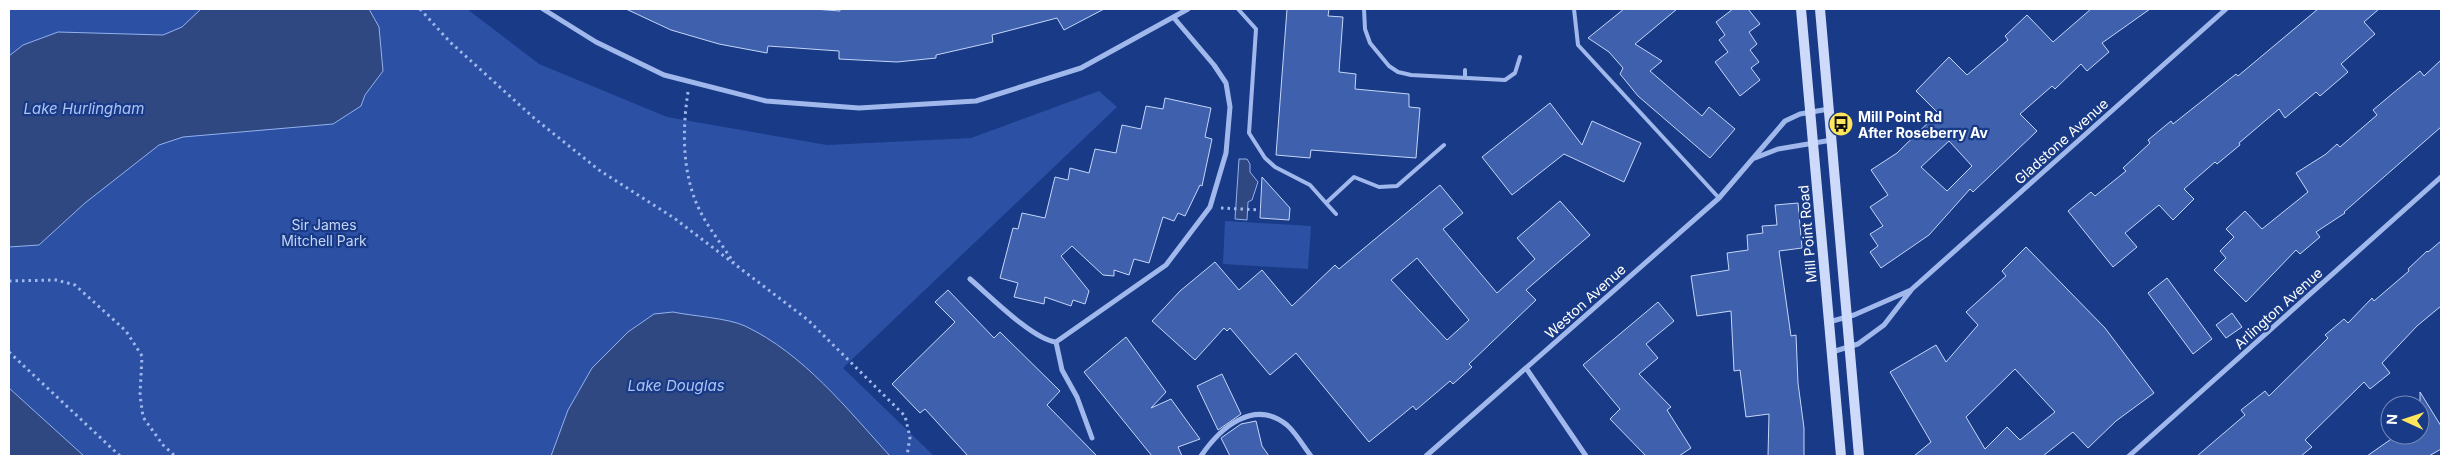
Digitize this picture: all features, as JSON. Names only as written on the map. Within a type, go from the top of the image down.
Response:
[{"type":"main road","name":"Mill Point Road","points":[[1801,9],[1841,456]]},
{"type":"main road","points":[[1820,9],[1859,456]]},
{"type":"street","points":[[543,9],[596,42],[664,76],[766,101],[859,108],[976,100],[1081,68],[1188,9]]},
{"type":"street","name":"Gladstone Avenue","points":[[1832,352],[1858,344],[1884,325],[1912,290],[2226,9]]},
{"type":"street","points":[[970,279],[1034,333],[1048,342],[1056,342],[1166,265],[1210,207],[1226,153],[1230,107],[1226,83],[1214,65],[1174,18]]},
{"type":"street","name":"Weston Avenue","points":[[1426,456],[1719,198],[1785,121],[1810,112],[1830,109]]},
{"type":"street","name":"Weston Avenue","points":[[1754,158],[1778,149],[1832,140]]},
{"type":"street","name":"Arlington Avenue","points":[[2129,456],[2441,177]]},
{"type":"street","name":"Gladstone Avenue","points":[[1829,322],[1848,317],[1912,290]]},
{"type":"street","points":[[1056,342],[1062,370],[1086,417],[1092,438]]},
{"type":"street","points":[[1526,368],[1586,456]]},
{"type":"street","points":[[1201,456],[1211,441],[1242,417],[1256,414],[1272,417],[1287,426],[1311,456]]},
{"type":"lane","points":[[1238,9],[1256,29],[1249,134],[1265,158],[1275,167],[1310,185],[1336,214]]},
{"type":"lane","points":[[1364,9],[1365,29],[1370,43],[1394,69],[1411,75],[1505,80],[1515,73],[1520,57]]},
{"type":"lane","points":[[1574,9],[1578,45],[1719,198]]},
{"type":"lane","points":[[1464,78],[1465,70]]},
{"type":"lane","points":[[1326,203],[1354,177],[1379,187],[1397,186],[1444,145]]},
{"type":"path","points":[[420,9],[450,42],[534,118],[599,170],[674,218],[808,320],[905,416],[910,437],[907,456]]},
{"type":"path","points":[[690,82],[683,121],[687,169],[699,211],[736,266]]},
{"type":"path","points":[[1233,208],[1261,210]]},
{"type":"path","points":[[9,281],[56,280],[75,284],[126,331],[142,356],[140,395],[143,417],[163,445],[175,456]]},
{"type":"path","points":[[9,352],[120,456]]},
{"type":"green space","name":"Sir James Mitchell Park","points":[[9,9],[467,9],[539,64],[667,117],[827,145],[971,138],[1099,91],[1117,107],[843,368],[934,456],[84,456],[9,388]]},
{"type":"green space","points":[[1225,221],[1311,226],[1308,269],[1223,264]]},
{"type":"water","name":"Lake Hurlingham","points":[[201,9],[369,9],[379,27],[383,71],[365,95],[361,106],[333,124],[183,137],[159,145],[85,203],[39,245],[9,247],[9,56],[23,45],[58,32],[163,35],[182,27]]},
{"type":"water","points":[[1239,159],[1247,159],[1250,164],[1250,172],[1258,182],[1252,200],[1248,202],[1247,220],[1235,219]]},
{"type":"water","name":"Lake Douglas","points":[[673,312],[738,323],[766,338],[805,367],[824,384],[890,456],[551,456],[568,410],[592,368],[628,332],[654,314]]},
{"type":"water","points":[[9,388],[84,456],[9,456]]},
{"type":"building","points":[[626,9],[813,9],[840,11],[840,9],[1104,9],[1064,30],[1057,18],[992,35],[993,42],[936,55],[936,58],[897,62],[839,59],[839,51],[768,46],[767,53],[719,44],[671,30]]},
{"type":"building","points":[[1287,9],[1329,9],[1328,16],[1343,17],[1339,72],[1356,74],[1355,89],[1409,94],[1409,107],[1420,108],[1416,158],[1311,150],[1310,158],[1276,155]]},
{"type":"building","points":[[1624,9],[1677,9],[1635,44],[1662,61],[1650,71],[1702,116],[1709,107],[1735,129],[1710,158],[1638,96],[1620,74],[1623,68],[1609,52],[1588,38]]},
{"type":"building","points":[[1733,9],[1748,9],[1760,24],[1749,32],[1757,44],[1750,50],[1759,62],[1751,68],[1760,80],[1740,96],[1715,62],[1728,52],[1719,40],[1725,35],[1716,22]]},
{"type":"building","points":[[2091,9],[2150,9],[2102,43],[2109,52],[2087,71],[2081,64],[2055,89],[2052,86],[2020,114],[2037,131],[1973,192],[1970,189],[1929,235],[1881,268],[1870,252],[1878,246],[1870,234],[1883,226],[1870,207],[1888,195],[1871,170],[1897,153],[1938,113],[1916,91],[1949,57],[1967,75],[2008,40],[2005,36],[2027,15],[2053,42]],"holes":[[[1949,141],[1972,166],[1947,191],[1921,167]]]},
{"type":"building","points":[[2318,9],[2379,9],[2364,22],[2375,34],[2341,64],[2348,72],[2320,96],[2316,92],[2285,118],[2279,109],[2239,143],[2240,145],[2217,164],[2215,162],[2184,189],[2194,199],[2173,220],[2159,205],[2125,233],[2137,247],[2113,267],[2068,211],[2091,192],[2095,196],[2126,171],[2123,168],[2150,143],[2148,140],[2171,121],[2173,124],[2236,74],[2238,76]]},
{"type":"building","points":[[2441,60],[2441,127],[2345,213],[2316,232],[2320,237],[2300,254],[2296,250],[2246,302],[2214,270],[2226,258],[2220,251],[2234,237],[2226,229],[2245,211],[2262,229],[2308,192],[2296,173],[2326,154],[2337,144],[2340,147],[2377,115],[2373,110],[2420,71],[2424,76]]},
{"type":"building","points":[[1165,98],[1211,108],[1205,137],[1212,139],[1202,186],[1200,185],[1185,216],[1178,213],[1174,221],[1163,217],[1149,263],[1134,259],[1129,275],[1114,270],[1114,276],[1103,275],[1072,246],[1061,256],[1089,291],[1085,304],[1073,300],[1071,306],[1045,297],[1044,304],[1014,297],[1018,283],[1000,278],[1013,228],[1018,229],[1022,213],[1045,218],[1055,177],[1068,180],[1070,168],[1089,173],[1095,149],[1116,153],[1122,125],[1141,129],[1146,106],[1163,109]]},
{"type":"building","points":[[1550,103],[1582,145],[1592,121],[1641,143],[1624,182],[1564,154],[1512,195],[1482,157]]},
{"type":"building","points":[[1262,177],[1290,208],[1289,220],[1260,218]]},
{"type":"building","points":[[1440,185],[1463,213],[1443,229],[1497,293],[1535,259],[1517,238],[1560,201],[1590,235],[1526,290],[1536,300],[1469,364],[1472,367],[1453,384],[1450,381],[1416,410],[1413,406],[1369,442],[1296,353],[1270,375],[1230,328],[1227,331],[1224,328],[1195,360],[1152,321],[1180,291],[1215,262],[1239,290],[1262,270],[1292,306],[1335,265],[1339,269]],"holes":[[[1417,258],[1469,320],[1447,340],[1391,280]]]},
{"type":"building","points":[[1798,203],[1802,248],[1779,251],[1791,336],[1796,335],[1798,383],[1804,428],[1804,456],[1768,456],[1769,414],[1746,417],[1740,370],[1734,371],[1731,311],[1697,316],[1691,276],[1729,270],[1727,253],[1748,250],[1747,235],[1763,233],[1762,226],[1777,225],[1775,205]]},
{"type":"building","points":[[2441,241],[2441,306],[2417,326],[2382,363],[2390,373],[2370,389],[2364,382],[2305,440],[2312,447],[2301,456],[2197,456],[2245,415],[2241,410],[2265,391],[2269,396],[2328,338],[2325,335],[2344,319],[2348,323],[2372,298],[2374,301],[2409,271],[2408,269],[2427,251]]},
{"type":"building","points":[[2026,247],[2105,328],[2154,393],[2116,421],[2088,448],[2073,432],[2043,456],[1914,456],[1931,442],[1890,372],[1936,345],[1946,362],[1978,325],[1966,312],[2006,276],[2002,271]],"holes":[[[2015,369],[2055,412],[2020,440],[2007,427],[1985,449],[1966,417]]]},
{"type":"building","points":[[2167,278],[2212,339],[2193,354],[2148,293]]},
{"type":"building","points":[[948,290],[994,338],[1000,332],[1060,391],[1047,405],[1097,456],[968,456],[925,409],[920,413],[892,384],[955,322],[935,302]]},
{"type":"building","points":[[1658,302],[1674,321],[1646,344],[1658,358],[1639,374],[1671,407],[1667,410],[1691,448],[1679,456],[1646,456],[1610,419],[1620,409],[1583,365]]},
{"type":"building","points":[[2232,313],[2242,327],[2226,338],[2216,325]]},
{"type":"building","points":[[1126,337],[1166,392],[1151,408],[1171,399],[1200,439],[1178,447],[1182,456],[1152,456],[1084,372]]},
{"type":"building","points":[[1222,374],[1241,414],[1218,430],[1197,386]]},
{"type":"building","points":[[2430,408],[2441,426],[2441,449],[2429,456],[2367,456],[2383,445],[2430,445]]},
{"type":"building","points":[[1256,421],[1262,446],[1269,456],[1230,456],[1221,438],[1241,424]]},
{"type":"place","name":"Mill Point Rd After Roseberry Av","points":[[1841,124]]}]
